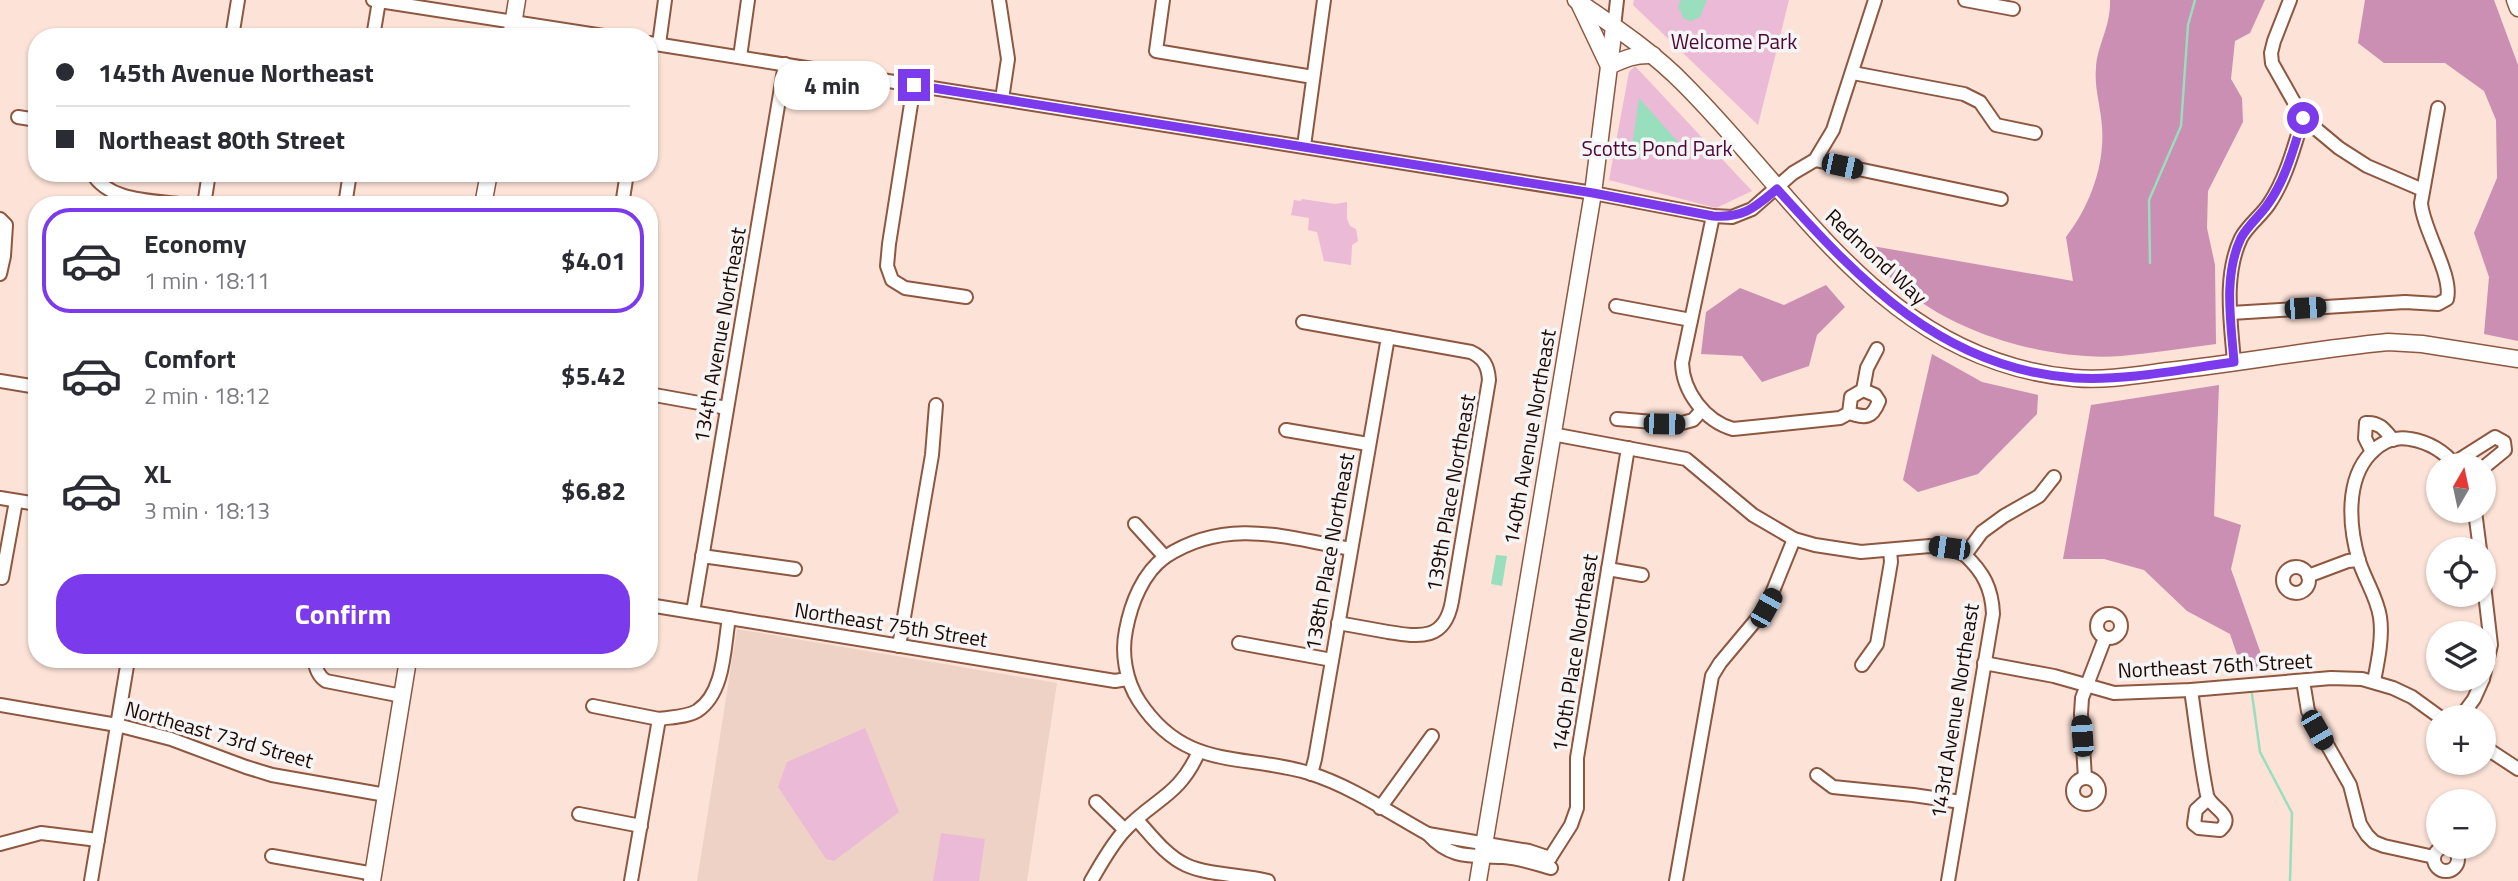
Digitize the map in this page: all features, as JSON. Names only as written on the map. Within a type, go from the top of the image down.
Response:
[{"type":"main road","points":[[513,28],[517,0]]},
{"type":"main road","points":[[2515,0],[2518,8]]},
{"type":"main road","points":[[1580,1],[1609,66],[1626,57],[1653,55]]},
{"type":"main road","name":"Redmond Way","points":[[1580,1],[1653,55],[1686,85],[1820,236],[1898,310],[1936,334],[1990,359],[2037,373],[2076,378],[2120,377],[2388,342],[2422,344],[2518,359]]},
{"type":"main road","name":"140th Avenue Northeast","points":[[1478,881],[1593,193],[1614,27]]},
{"type":"main road","points":[[373,877],[407,668]]},
{"type":"street","points":[[233,28],[238,0]]},
{"type":"street","points":[[373,0],[508,28]]},
{"type":"street","points":[[658,29],[666,0]]},
{"type":"street","points":[[740,57],[748,0]]},
{"type":"street","points":[[999,0],[1008,59],[1002,99]]},
{"type":"street","points":[[1163,0],[1156,51],[1313,77]]},
{"type":"street","points":[[1304,146],[1324,0]]},
{"type":"street","name":"140th Avenue Northeast","points":[[1614,27],[1617,0]]},
{"type":"street","points":[[658,45],[1304,146],[1731,217],[1752,209],[1793,173],[1815,160],[1833,130],[1875,0]]},
{"type":"street","points":[[1965,0],[2013,9]]},
{"type":"street","points":[[2290,0],[2271,53],[2272,63],[2303,118],[2339,148],[2367,166],[2423,190]]},
{"type":"street","points":[[374,28],[379,1]]},
{"type":"street","name":"134th Avenue Northeast","points":[[693,612],[785,64]]},
{"type":"street","points":[[1853,74],[1964,94],[1980,102],[1996,125],[2035,133]]},
{"type":"street","points":[[914,85],[887,266],[891,280],[905,288],[966,297]]},
{"type":"street","points":[[2231,313],[2405,302],[2438,304],[2447,299],[2448,289],[2436,250],[2422,218],[2421,203],[2438,108]]},
{"type":"street","points":[[18,117],[28,119]]},
{"type":"street","points":[[2234,362],[2230,281],[2241,238],[2268,205],[2286,170],[2303,118]]},
{"type":"street","points":[[1815,160],[2001,199]]},
{"type":"street","points":[[100,182],[108,191],[127,196]]},
{"type":"street","points":[[1713,216],[1682,363],[1682,379],[1702,410],[1725,426],[1746,429],[1840,418],[1849,413],[1870,415],[1879,401],[1875,395],[1863,390]]},
{"type":"street","points":[[0,219],[6,225],[0,274]]},
{"type":"street","points":[[1616,306],[1691,320]]},
{"type":"street","points":[[1303,322],[1388,337]]},
{"type":"street","name":"139th Place Northeast","points":[[1338,623],[1424,636],[1440,628],[1450,614],[1489,369],[1484,361],[1471,352],[1388,337]]},
{"type":"street","name":"138th Place Northeast","points":[[1311,774],[1388,337]]},
{"type":"street","points":[[1849,413],[1851,397],[1863,390],[1867,368],[1877,349]]},
{"type":"street","points":[[0,381],[28,386]]},
{"type":"street","points":[[658,396],[727,408]]},
{"type":"street","points":[[899,646],[932,455],[936,405]]},
{"type":"street","points":[[1617,419],[1678,424],[1693,420],[1702,410]]},
{"type":"street","points":[[2372,452],[2365,438],[2366,423],[2374,422],[2381,426],[2393,440]]},
{"type":"street","points":[[1286,430],[1368,444]]},
{"type":"street","points":[[1552,434],[1686,459],[1753,515],[1794,539],[1835,550],[1861,552],[1930,546],[1949,548],[1965,555],[1982,532],[2039,496],[2054,477]]},
{"type":"street","points":[[2472,453],[2496,437],[2504,442],[2505,450],[2496,457]]},
{"type":"street","points":[[2374,681],[2381,630],[2380,615],[2359,560],[2351,525],[2354,488],[2365,460],[2381,443],[2403,438],[2417,440],[2443,453]]},
{"type":"street","name":"140th Place Northeast","points":[[1553,869],[1577,808],[1577,758],[1628,448]]},
{"type":"street","points":[[0,498],[28,503]]},
{"type":"street","points":[[2,578],[16,501]]},
{"type":"street","points":[[1135,524],[1165,556]]},
{"type":"street","points":[[1351,549],[1238,531],[1217,534],[1178,548],[1155,564],[1135,599],[1124,637],[1127,679],[1153,721],[1167,734],[1215,757],[1311,774],[1351,791],[1428,834],[1438,846],[1451,852],[1482,851],[1553,869]]},
{"type":"street","points":[[1676,881],[1712,676],[1766,608],[1794,539]]},
{"type":"street","points":[[1862,665],[1877,644],[1891,562],[1890,550]]},
{"type":"street","name":"143rd Avenue Northeast","points":[[1948,881],[1993,614],[1993,598],[1979,569],[1965,555]]},
{"type":"street","points":[[702,556],[794,569]]},
{"type":"street","points":[[2308,576],[2348,561],[2359,560]]},
{"type":"street","points":[[1608,569],[1642,575]]},
{"type":"street","name":"Northeast 75th Street","points":[[658,606],[1115,681],[1127,679]]},
{"type":"street","points":[[593,706],[659,719],[698,710],[713,690],[721,668],[729,618]]},
{"type":"street","points":[[2085,778],[2081,714],[2086,685],[2105,638]]},
{"type":"street","points":[[1239,643],[1332,660]]},
{"type":"street","name":"Northeast 76th Street","points":[[1984,663],[2054,676],[2114,693],[2347,678],[2374,681],[2412,697],[2426,707]]},
{"type":"street","points":[[91,881],[127,668]]},
{"type":"street","points":[[317,668],[321,678],[326,681],[402,696]]},
{"type":"street","points":[[2303,681],[2308,711],[2350,785],[2360,824],[2367,835],[2384,846],[2426,855]]},
{"type":"street","points":[[2190,690],[2208,799]]},
{"type":"street","name":"Northeast 73rd Street","points":[[0,705],[117,725],[171,738],[272,775],[386,795]]},
{"type":"street","points":[[631,881],[659,719]]},
{"type":"street","points":[[1380,808],[1432,736]]},
{"type":"street","points":[[1091,881],[1125,830],[1174,790],[1191,771],[1199,751]]},
{"type":"street","points":[[2496,755],[2518,769]]},
{"type":"street","points":[[1817,775],[1833,787],[1913,794],[1961,802]]},
{"type":"street","points":[[1096,802],[1125,830]]},
{"type":"street","points":[[579,814],[641,826]]},
{"type":"street","points":[[1137,820],[1169,854],[1185,865],[1268,881]]},
{"type":"street","points":[[0,844],[41,833],[98,840]]},
{"type":"street","points":[[272,856],[373,877]]},
{"type":"shaded area","points":[[1681,0],[1707,0],[1700,17],[1692,21],[1684,19],[1678,7]]},
{"type":"shaded area","points":[[2110,0],[2265,0],[2250,33],[2235,41],[2231,79],[2242,98],[2243,122],[2208,191],[2207,228],[2215,265],[2216,344],[2096,357],[2069,355],[2015,344],[1988,336],[1939,314],[1901,287],[1855,243],[2073,281],[2066,237],[2088,200],[2101,157],[2102,127],[2096,68]]},
{"type":"shaded area","points":[[2365,0],[2494,0],[2518,65],[2518,341],[2484,334],[2489,277],[2474,233],[2497,178],[2496,120],[2484,91],[2445,63],[2384,63],[2358,43]]},
{"type":"shaded area","points":[[1639,98],[1678,142],[1630,160]]},
{"type":"shaded area","points":[[1826,285],[1845,307],[1817,335],[1809,366],[1762,382],[1742,356],[1701,354],[1706,312],[1740,288],[1784,305]]},
{"type":"shaded area","points":[[1932,354],[1982,382],[2038,395],[2037,414],[1978,474],[1918,492],[1903,480]]},
{"type":"shaded area","points":[[2219,385],[2214,516],[2241,525],[2231,569],[2267,671],[2243,672],[2230,634],[2187,611],[2144,570],[2104,559],[2063,559],[2091,405]]},
{"type":"shaded area","points":[[1496,555],[1507,556],[1502,586],[1491,584]]},
{"type":"shaded area","points":[[737,629],[1057,683],[1027,881],[697,881]]},
{"type":"green space","name":"Welcome Park","points":[[1634,0],[1789,0],[1758,125],[1633,5]]},
{"type":"green space","name":"Scotts Pond Park","points":[[1635,66],[1752,191],[1716,208],[1609,180],[1629,72]]},
{"type":"green space","points":[[1294,200],[1335,204],[1347,202],[1347,219],[1350,226],[1356,229],[1358,241],[1352,245],[1351,265],[1324,261],[1317,232],[1308,230],[1309,218],[1291,215]]},
{"type":"green space","points":[[865,728],[899,812],[834,861],[826,859],[778,787],[787,762]]},
{"type":"green space","points":[[941,833],[985,839],[979,881],[933,881]]},
{"type":"waterway","points":[[2150,263],[2149,200],[2181,126],[2188,25],[2195,0]]},
{"type":"waterway","points":[[2252,694],[2260,752],[2292,813],[2290,881]]},
{"type":"route","points":[[914,85],[1593,193],[1713,216],[1740,215],[1777,189],[1858,273],[1917,324],[1971,352],[2000,363],[2037,373],[2076,378],[2120,377],[2234,362],[2230,281],[2234,262],[2241,238],[2268,205],[2286,170],[2303,118]]}]
